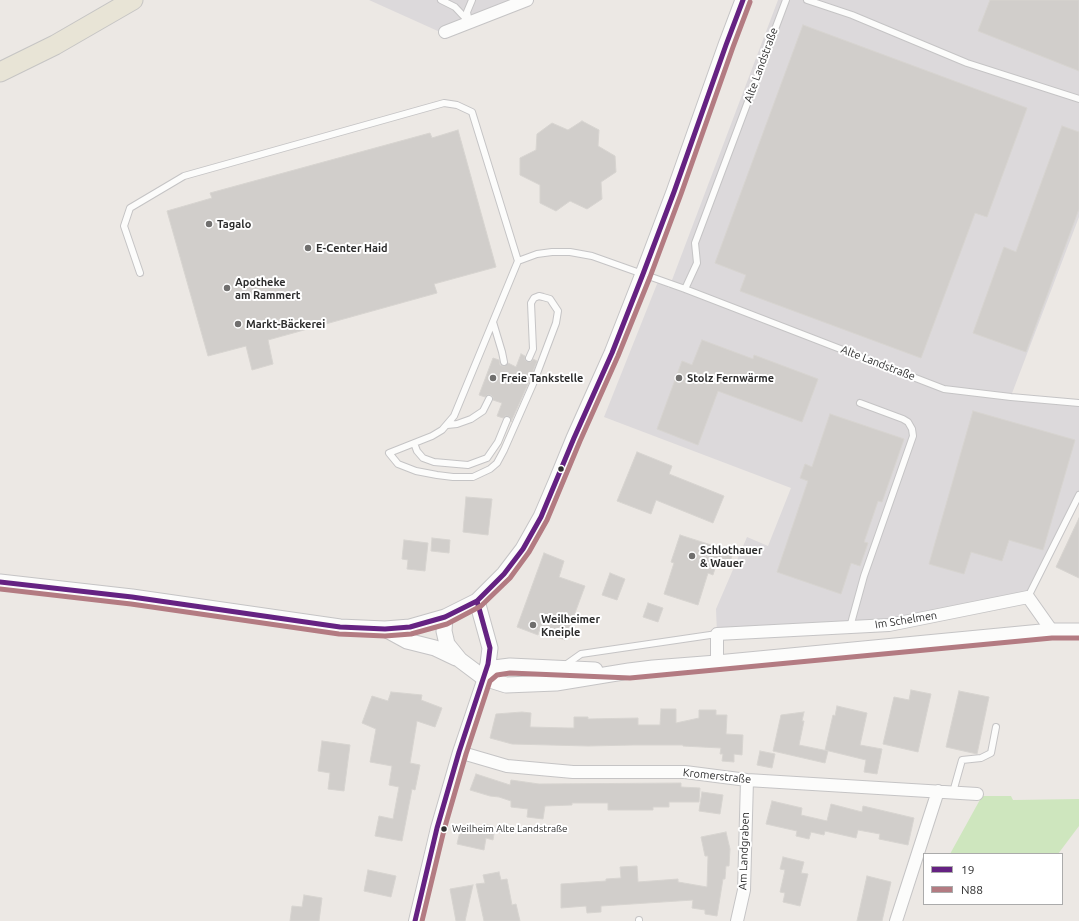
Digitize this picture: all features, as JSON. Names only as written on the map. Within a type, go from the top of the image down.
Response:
[{"type":"main road","points":[[0,72],[55,45],[133,0]]},
{"type":"street","points":[[445,32],[527,0]]},
{"type":"street","points":[[0,582],[132,597],[340,627],[385,629],[410,627],[446,617],[477,601],[504,574],[523,549],[541,517],[612,353],[643,274],[743,0]]},
{"type":"street","points":[[1028,597],[1052,631]]},
{"type":"street","name":"Im Schelmen","points":[[717,634],[889,625],[1028,597]]},
{"type":"street","points":[[415,921],[437,828],[459,752],[488,664],[490,648],[477,601]]},
{"type":"street","points":[[446,617],[444,631],[447,644],[460,660]]},
{"type":"street","points":[[385,629],[407,641],[435,648],[460,660],[484,678],[506,685],[556,683],[653,668],[1052,631],[1079,631]]},
{"type":"street","points":[[717,634],[717,663]]},
{"type":"street","points":[[490,648],[500,659],[510,666]]},
{"type":"street","points":[[484,678],[494,668],[510,666],[629,671]]},
{"type":"street","name":"Kromerstraße","points":[[459,752],[507,766],[573,772],[685,772],[747,780],[977,794]]},
{"type":"street","name":"Am Landgraben","points":[[736,921],[744,890],[747,780]]},
{"type":"street","points":[[896,921],[938,791]]},
{"type":"lane","points":[[441,0],[455,7],[470,23]]},
{"type":"lane","points":[[470,23],[467,12],[472,0]]},
{"type":"lane","name":"Alte Landstraße","points":[[685,289],[697,263],[695,243],[786,0]]},
{"type":"lane","points":[[807,0],[852,15],[968,63],[1079,99]]},
{"type":"lane","points":[[140,273],[124,226],[130,208],[184,176],[444,103],[457,105],[472,112],[518,261],[454,416],[442,430],[432,436],[389,453],[398,464],[416,471],[453,477],[473,477],[490,469],[496,463],[504,450],[556,323],[558,311],[550,299],[539,296],[534,298],[531,303],[533,349],[529,358]]},
{"type":"lane","name":"Alte Landstraße","points":[[518,261],[537,254],[552,252],[570,252],[598,258],[659,279],[944,389],[1079,403]]},
{"type":"lane","points":[[493,322],[504,362]]},
{"type":"lane","points":[[447,425],[457,424],[471,419],[483,411],[489,399]]},
{"type":"lane","points":[[850,627],[864,576],[913,436],[912,429],[908,422],[860,403]]},
{"type":"lane","points":[[414,443],[417,451],[423,458],[434,462],[468,465],[487,458],[498,442],[507,420]]},
{"type":"lane","points":[[1028,597],[1079,495]]},
{"type":"lane","name":"Im Schelmen","points":[[561,669],[581,654],[717,634]]},
{"type":"lane","points":[[953,792],[962,760],[981,758],[991,753],[996,727]]},
{"type":"shaded area","points":[[369,0],[516,0],[440,32]]},
{"type":"shaded area","points":[[778,0],[1079,0],[1079,217],[1011,396],[1079,403],[1079,495],[1028,597],[889,625],[717,634],[716,609],[747,537],[768,546],[791,488],[604,417],[659,279],[669,288]]},
{"type":"green space","points":[[982,796],[1011,796],[1013,800],[1079,799],[1079,826],[1059,853],[951,853]]},
{"type":"building","points":[[990,0],[1079,0],[1079,71],[978,31]]},
{"type":"building","points":[[803,25],[1027,108],[987,217],[975,213],[921,358],[740,291],[746,275],[715,263]]},
{"type":"building","points":[[582,121],[599,130],[598,146],[615,156],[616,172],[601,182],[602,199],[587,209],[570,201],[556,211],[540,203],[540,185],[520,175],[520,158],[536,150],[537,134],[552,123],[568,130]]},
{"type":"building","points":[[1062,126],[1079,132],[1079,209],[1026,352],[973,333],[1004,247],[1016,252]]},
{"type":"building","points":[[458,130],[496,267],[434,284],[437,293],[268,340],[273,364],[252,370],[246,346],[208,356],[167,211],[212,198],[210,193],[430,133],[432,138]]},
{"type":"building","points":[[702,340],[753,359],[754,355],[818,379],[802,422],[718,391],[698,445],[657,429],[682,361],[692,365]]},
{"type":"building","points":[[521,354],[525,356],[525,360],[528,362],[531,362],[533,359],[537,361],[511,422],[511,418],[508,416],[503,418],[497,416],[502,403],[493,400],[491,395],[487,395],[485,397],[479,395],[493,358],[499,360],[500,365],[502,366],[505,366],[508,363],[516,367]]},
{"type":"building","points":[[973,411],[1075,440],[1043,550],[1009,540],[1002,561],[971,552],[964,574],[929,564]]},
{"type":"building","points":[[830,414],[904,439],[882,502],[878,501],[864,542],[868,543],[860,566],[851,563],[841,594],[777,572],[808,481],[800,478],[805,464],[812,467]]},
{"type":"building","points":[[637,452],[672,466],[669,474],[724,496],[713,523],[656,500],[651,514],[617,501]]},
{"type":"building","points":[[466,497],[492,499],[488,535],[463,532]]},
{"type":"building","points":[[1079,518],[1079,578],[1056,567]]},
{"type":"building","points":[[680,535],[733,552],[729,566],[717,562],[713,575],[708,573],[698,605],[664,594],[674,563],[671,562]]},
{"type":"building","points":[[432,538],[450,540],[449,553],[431,551]]},
{"type":"building","points":[[404,540],[428,543],[425,571],[407,569],[408,560],[402,559]]},
{"type":"building","points":[[544,553],[564,561],[559,577],[585,586],[565,640],[539,631],[538,635],[517,627]]},
{"type":"building","points":[[610,573],[625,579],[617,600],[602,595]]},
{"type":"building","points":[[648,603],[663,608],[658,622],[643,617]]},
{"type":"building","points":[[911,690],[931,694],[918,752],[883,744],[894,697],[909,700]]},
{"type":"building","points":[[959,691],[989,697],[977,754],[946,747]]},
{"type":"building","points":[[391,692],[422,695],[421,700],[442,708],[435,727],[417,721],[410,763],[420,765],[415,790],[412,789],[402,841],[375,836],[379,816],[393,819],[399,787],[389,785],[392,766],[370,762],[376,729],[362,723],[372,696],[388,701]]},
{"type":"building","points":[[837,706],[867,713],[860,745],[882,749],[877,774],[864,772],[866,760],[825,750],[833,715],[835,716]]},
{"type":"building","points":[[661,709],[676,709],[676,723],[699,718],[699,710],[716,710],[716,715],[727,715],[726,734],[743,735],[742,755],[734,754],[734,762],[722,761],[723,754],[720,754],[721,748],[683,745],[588,746],[512,744],[490,738],[496,714],[522,712],[531,713],[530,727],[574,728],[574,717],[588,717],[588,719],[638,718],[638,725],[660,725]]},
{"type":"building","points":[[804,712],[802,721],[804,721],[799,745],[828,751],[825,763],[773,751],[781,715]]},
{"type":"building","points":[[322,741],[350,745],[344,791],[328,789],[330,773],[318,771]]},
{"type":"building","points":[[760,751],[775,754],[772,768],[757,765]]},
{"type":"building","points":[[476,774],[510,785],[511,780],[539,784],[681,783],[681,787],[700,788],[699,802],[669,802],[669,807],[653,807],[653,810],[608,810],[608,803],[572,803],[572,805],[545,806],[543,819],[527,817],[528,809],[511,807],[511,801],[470,790]]},
{"type":"building","points":[[702,792],[723,795],[720,814],[699,811]]},
{"type":"building","points":[[772,801],[802,808],[801,815],[827,821],[831,804],[862,812],[863,806],[914,818],[908,845],[879,839],[880,834],[858,830],[856,838],[825,831],[824,835],[811,832],[809,839],[796,836],[797,831],[766,824]]},
{"type":"building","points":[[484,824],[495,827],[493,840],[486,838],[484,850],[457,844],[461,827],[482,832]]},
{"type":"building","points":[[726,832],[730,849],[729,866],[726,866],[725,879],[723,879],[717,916],[705,914],[705,910],[692,908],[693,900],[601,906],[601,912],[587,913],[586,906],[561,908],[561,884],[606,881],[606,879],[621,878],[620,867],[637,866],[638,882],[678,879],[678,882],[707,887],[708,856],[705,856],[701,837]]},
{"type":"building","points":[[783,857],[804,862],[801,873],[808,874],[800,906],[783,902],[785,893],[780,892],[785,870],[780,869]]},
{"type":"building","points":[[368,870],[396,876],[391,897],[364,891]]},
{"type":"building","points":[[499,872],[501,880],[507,879],[512,905],[516,904],[520,921],[484,921],[476,884],[485,883],[483,875]]},
{"type":"building","points":[[867,876],[891,882],[882,921],[857,921]]},
{"type":"building","points":[[473,885],[465,921],[456,921],[450,889]]},
{"type":"building","points":[[304,895],[322,898],[319,921],[290,921],[292,906],[302,907]]},
{"type":"transit line","name":"19","points":[[0,582],[132,597],[340,627],[385,629],[410,627],[445,617],[477,601],[504,574],[523,549],[541,517],[612,353],[643,274],[743,0]]},
{"type":"transit line","name":"N88","points":[[0,589],[131,604],[339,634],[385,636],[411,634],[447,624],[481,606],[510,578],[529,552],[547,520],[618,356],[650,277],[750,2]]},
{"type":"transit line","name":"19","points":[[415,921],[437,828],[459,752],[488,664],[490,648],[477,601]]},
{"type":"transit line","name":"N88","points":[[422,921],[444,830],[466,754],[490,681],[497,675],[510,673],[630,678],[1052,638],[1079,638]]},
{"type":"place","name":"Tagalo","points":[[209,224]]},
{"type":"place","name":"E-Center Haid","points":[[308,248]]},
{"type":"place","name":"Apotheke am Rammert","points":[[227,288]]},
{"type":"place","name":"Markt-Bäckerei","points":[[238,324]]},
{"type":"place","name":"Freie Tankstelle","points":[[493,378]]},
{"type":"place","name":"Stolz Fernwärme","points":[[679,378]]},
{"type":"place","name":"Schlothauer & Wauer","points":[[692,556]]},
{"type":"place","name":"Weilheimer Kneiple","points":[[533,625]]},
{"type":"place","name":"Weilheim Alte Landstraße","points":[[444,829]]}]
